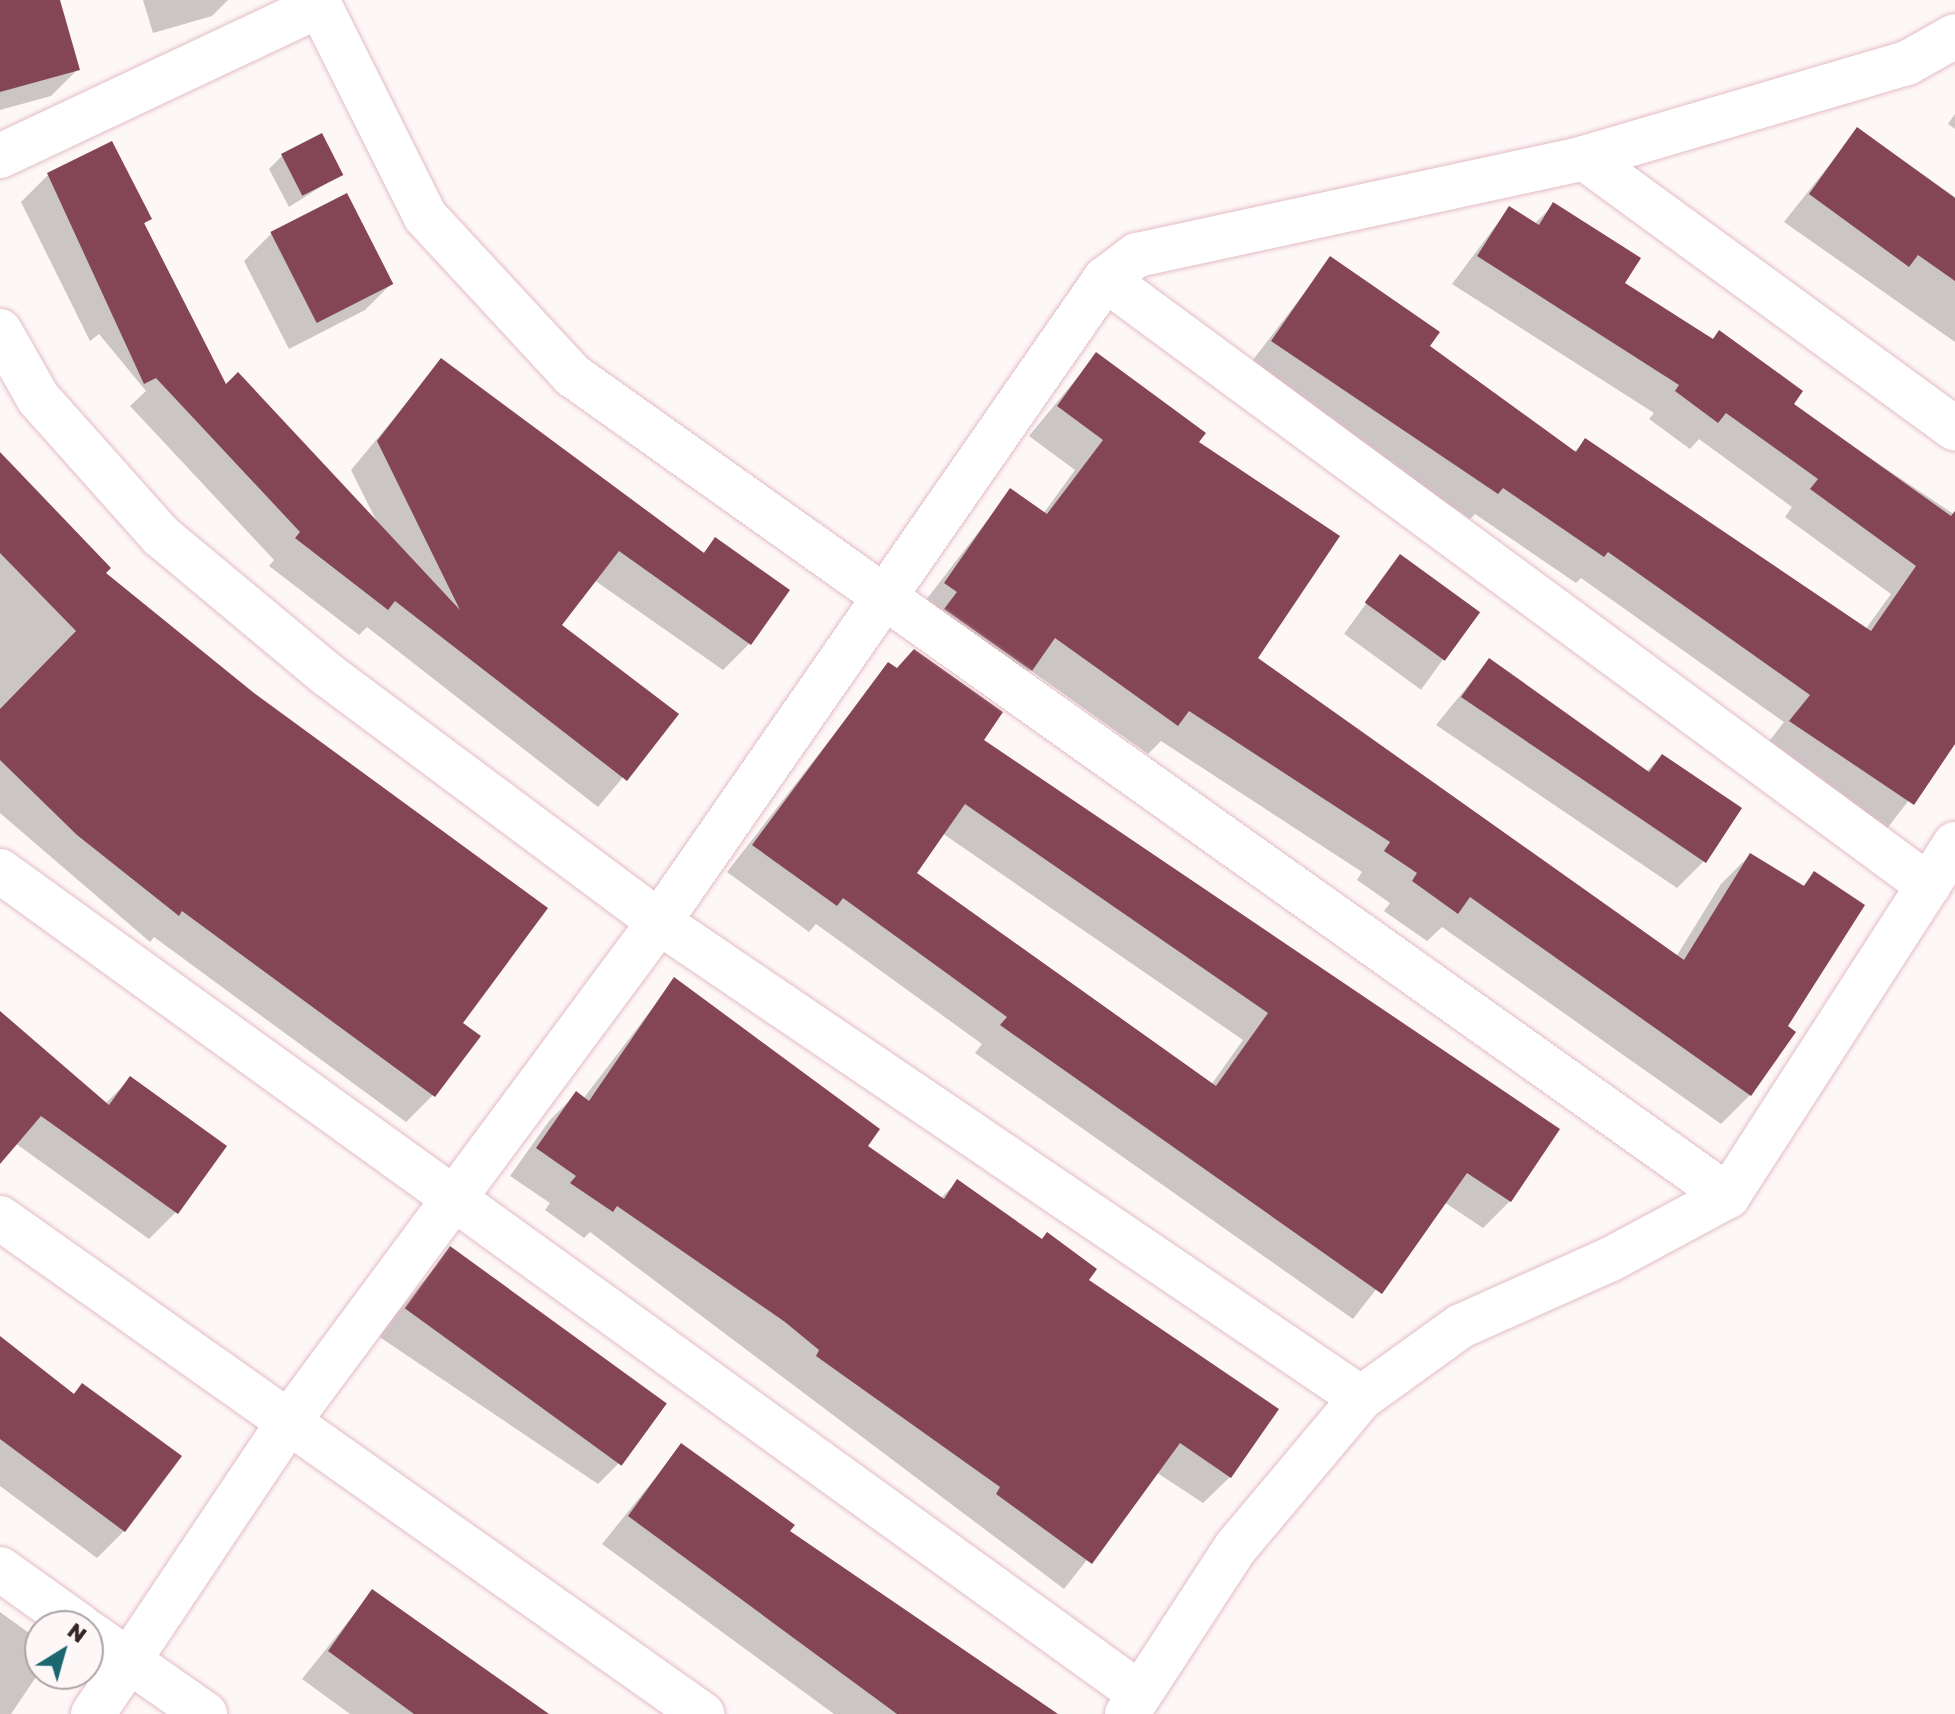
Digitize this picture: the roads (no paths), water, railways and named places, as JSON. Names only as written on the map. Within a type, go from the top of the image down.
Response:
[{"type":"street","points":[[0,156],[318,3],[425,216],[572,375],[1728,1196]]},
{"type":"street","points":[[93,1714],[131,1662],[289,1421],[659,922],[883,593],[1105,279],[1137,255],[1584,158],[1907,63],[1955,36]]},
{"type":"street","points":[[1584,158],[1955,429]]},
{"type":"street","points":[[1105,279],[1929,886]]},
{"type":"street","points":[[0,331],[38,398],[161,536],[328,675],[659,922],[1361,1398]]},
{"type":"street","points":[[0,871],[1133,1703],[1236,1547],[1361,1398],[1461,1326],[1611,1259],[1728,1196],[1955,844]]},
{"type":"street","points":[[0,1218],[702,1714]]},
{"type":"street","points":[[0,1569],[58,1610]]},
{"type":"street","points":[[104,1643],[205,1714]]}]
